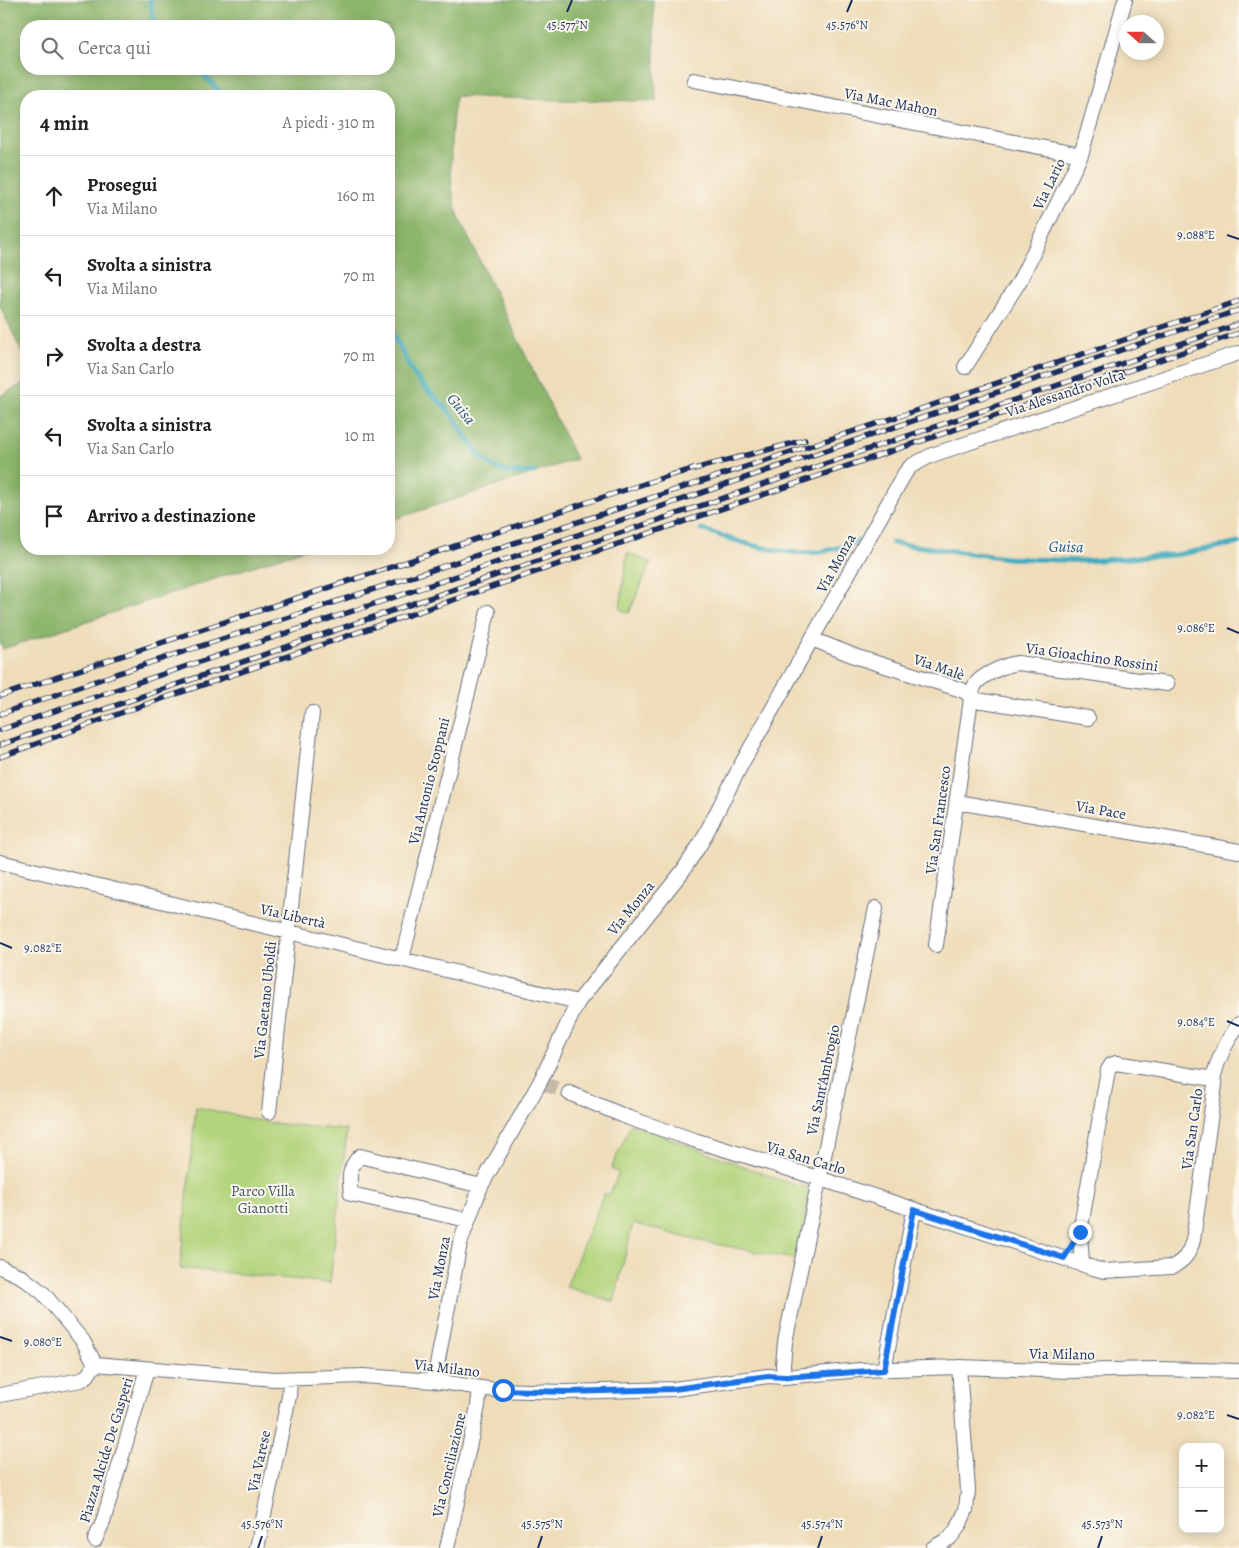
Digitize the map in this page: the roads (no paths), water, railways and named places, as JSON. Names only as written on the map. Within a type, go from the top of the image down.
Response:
[{"type":"street","name":"Via Lario","points":[[965,367],[1019,282],[1081,155],[1125,0]]},
{"type":"street","name":"Via Mac Mahon","points":[[694,80],[1081,155]]},
{"type":"street","name":"Via Alessandro Volta","points":[[905,473],[911,466],[932,455],[1239,353]]},
{"type":"street","name":"Via Monza","points":[[434,1382],[460,1243],[481,1186],[542,1083],[578,1002],[599,973],[682,872],[701,843],[741,765],[905,473]]},
{"type":"street","name":"Via Antonio Stoppani","points":[[402,958],[488,612]]},
{"type":"street","name":"Via Malè","points":[[812,639],[857,657],[962,690],[972,699],[1088,718]]},
{"type":"street","name":"Via Gioachino Rossini","points":[[972,699],[977,681],[986,675],[1013,664],[1029,664],[1167,684]]},
{"type":"street","name":"Via San Francesco","points":[[936,945],[972,699]]},
{"type":"street","name":"Via Gaetano Uboldi","points":[[269,1112],[312,713]]},
{"type":"street","name":"Via Pace","points":[[957,802],[1239,851]]},
{"type":"street","name":"Via Libertà","points":[[0,862],[578,1002]]},
{"type":"street","name":"Via Sant'Ambrogio","points":[[784,1377],[785,1342],[876,908]]},
{"type":"street","points":[[1213,1078],[1218,1058],[1224,1045],[1239,1024]]},
{"type":"street","name":"Via San Carlo","points":[[568,1093],[629,1118],[694,1140],[818,1178],[914,1210],[1064,1258],[1082,1264],[1104,1271],[1172,1267],[1189,1254],[1193,1240],[1215,1085],[1213,1078],[1116,1064],[1111,1065],[1108,1070],[1080,1232],[1082,1264]]},
{"type":"street","points":[[467,1220],[351,1194],[349,1180],[352,1164],[360,1156],[481,1186]]},
{"type":"street","points":[[884,1370],[914,1210]]},
{"type":"street","name":"Via San Carlo","points":[[1064,1258],[1080,1232]]},
{"type":"street","points":[[0,1267],[22,1277],[44,1293],[83,1341],[95,1364],[88,1375],[81,1380],[0,1395]]},
{"type":"street","name":"Via Milano","points":[[95,1364],[290,1380],[363,1376],[480,1388],[566,1392],[674,1389],[768,1376],[784,1377],[884,1370],[959,1368],[1070,1371],[1157,1369],[1239,1371]]},
{"type":"street","points":[[933,1548],[950,1538],[959,1526],[966,1510],[968,1490],[959,1368]]},
{"type":"street","name":"Piazza Alcide De Gasperi","points":[[95,1540],[103,1522],[147,1369]]},
{"type":"street","name":"Via Varese","points":[[257,1548],[289,1396],[290,1380]]},
{"type":"street","name":"Via Conciliazione","points":[[447,1548],[478,1406],[480,1388]]},
{"type":"waterway","name":"Guisa","points":[[150,0],[154,20]]},
{"type":"waterway","name":"Guisa","points":[[204,75],[218,90]]},
{"type":"waterway","name":"Guisa","points":[[395,339],[416,377],[450,413],[472,446],[486,461],[508,472],[534,472]]},
{"type":"waterway","name":"Guisa","points":[[701,529],[759,547],[790,552],[820,552],[858,541]]},
{"type":"waterway","name":"Guisa","points":[[892,543],[1007,558],[1084,561],[1175,555],[1239,543]]},
{"type":"tunnel","points":[[544,1084],[569,1093]]},
{"type":"railway","points":[[0,714],[116,674],[900,416],[1239,301]]},
{"type":"railway","points":[[0,730],[1239,310]]},
{"type":"railway","points":[[0,745],[1239,324]]},
{"type":"railway","points":[[0,757],[129,710],[1239,333]]},
{"type":"railway","points":[[0,696],[671,475],[805,440]]},
{"type":"park label","name":"Parco Villa Gianotti","points":[[263,1200]]}]
